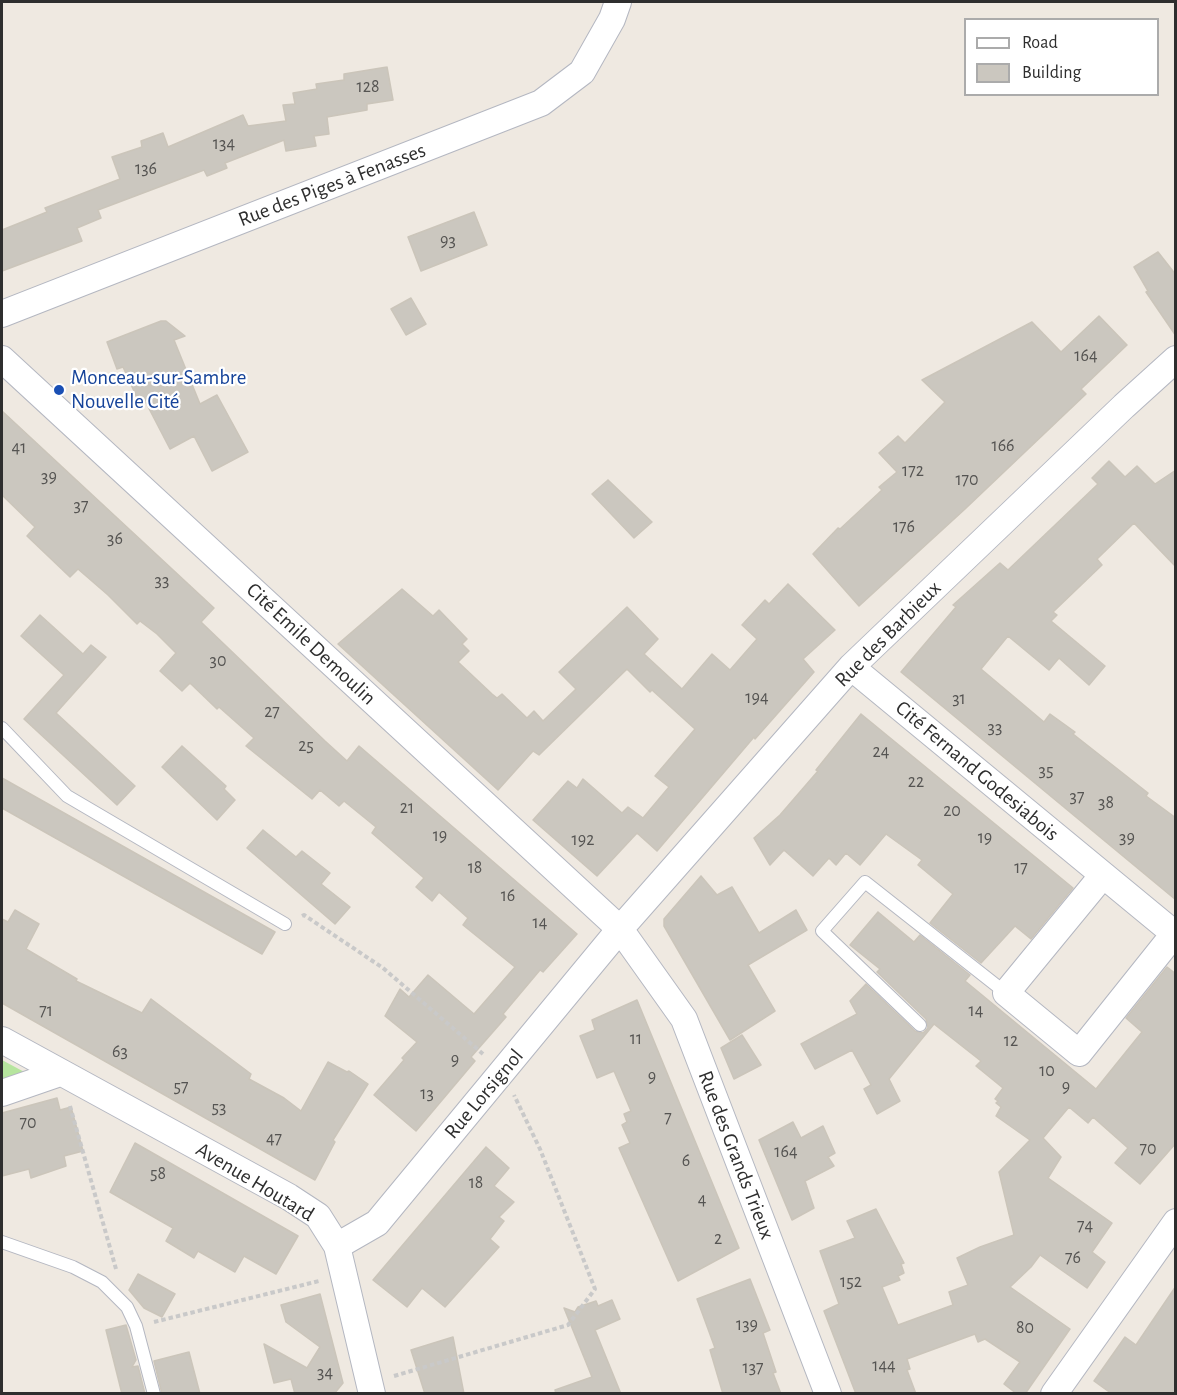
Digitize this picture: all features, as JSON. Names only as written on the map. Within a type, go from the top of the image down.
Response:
[{"type":"street","name":"Rue des Piges à Fenasses","points":[[2,314],[541,103],[582,72],[612,20],[618,2]]},
{"type":"street","name":"Cité Emile Demoulin","points":[[2,359],[620,929]]},
{"type":"street","name":"Rue des Barbieux","points":[[620,929],[851,667],[1176,359]]},
{"type":"street","name":"Cité Fernand Godesiabois","points":[[851,667],[1175,935],[1079,1053],[1006,993]]},
{"type":"street","points":[[1006,993],[1103,875]]},
{"type":"street","name":"Rue Lorsignol","points":[[337,1246],[377,1223],[620,929]]},
{"type":"street","name":"Rue des Grands Trieux","points":[[620,929],[684,1019],[828,1394]]},
{"type":"street","name":"Avenue Houtard","points":[[2,1040],[289,1197],[318,1216],[337,1246],[372,1391]]},
{"type":"street","points":[[2,1093],[60,1073]]},
{"type":"street","points":[[1054,1394],[1176,1222]]},
{"type":"lane","points":[[2,728],[67,796],[285,924]]},
{"type":"lane","name":"Cité Fernand Godesiabois","points":[[920,1025],[822,931],[865,882],[1006,993]]},
{"type":"lane","points":[[2,1242],[73,1267],[102,1282],[127,1307],[136,1326],[154,1394]]},
{"type":"path","points":[[285,924],[304,915],[383,968],[502,1071],[540,1149],[595,1289],[568,1325],[395,1376],[372,1391]]},
{"type":"path","points":[[60,1073],[127,1307]]},
{"type":"path","points":[[136,1326],[344,1275]]},
{"type":"green space","points":[[2,1060],[28,1074],[2,1082]]},
{"type":"building","points":[[387,67],[393,100],[367,104],[367,110],[327,117],[329,134],[314,136],[316,146],[286,151],[284,140],[225,163],[227,168],[207,176],[204,170],[98,210],[101,218],[77,228],[82,241],[2,271],[2,230],[47,212],[45,208],[120,179],[112,157],[142,147],[141,141],[163,133],[168,147],[243,115],[248,126],[286,121],[283,105],[295,104],[293,93],[317,89],[316,84],[344,80],[344,74]]},
{"type":"building","points":[[474,212],[487,245],[421,271],[408,237]]},
{"type":"building","points":[[1158,252],[1176,275],[1176,336],[1146,292],[1148,291],[1134,267]]},
{"type":"building","points":[[411,298],[426,324],[406,335],[391,309]]},
{"type":"building","points":[[1099,316],[1127,345],[1081,389],[1086,394],[859,606],[813,554],[838,528],[840,529],[882,490],[879,487],[897,472],[879,453],[898,436],[905,443],[945,402],[922,380],[1032,322],[1061,352]]},
{"type":"building","points":[[166,321],[185,336],[174,340],[200,404],[217,395],[248,452],[212,471],[194,436],[170,449],[143,397],[138,400],[123,367],[117,369],[107,342]]},
{"type":"building","points":[[2,411],[214,608],[201,622],[325,741],[347,761],[359,746],[577,934],[543,972],[540,970],[503,1014],[506,1017],[471,1057],[475,1061],[416,1131],[374,1095],[417,1042],[385,1016],[400,989],[409,997],[428,975],[474,1014],[515,967],[463,925],[468,918],[439,892],[432,901],[416,887],[424,878],[372,833],[376,827],[344,801],[339,806],[320,790],[312,799],[246,746],[254,738],[219,707],[217,709],[190,683],[182,691],[160,671],[176,653],[157,634],[140,621],[137,624],[78,569],[70,577],[27,536],[35,527],[2,495]]},
{"type":"building","points":[[1109,461],[1125,477],[1137,466],[1155,484],[1176,470],[1176,567],[1134,523],[1097,559],[1102,565],[1053,612],[1057,615],[1051,621],[1105,666],[1089,685],[1059,658],[1049,670],[1008,636],[981,669],[1044,722],[1050,714],[1075,732],[1073,734],[1148,793],[1146,796],[1176,818],[1176,900],[901,672],[956,607],[953,605],[1000,563],[1008,570],[1098,484],[1092,478]]},
{"type":"building","points":[[608,480],[652,522],[634,538],[592,494]]},
{"type":"building","points":[[788,584],[835,630],[803,659],[814,672],[755,739],[754,737],[657,851],[637,833],[597,876],[533,820],[568,781],[577,788],[583,779],[622,813],[628,807],[643,818],[669,787],[655,776],[695,729],[652,690],[650,692],[627,669],[539,755],[533,751],[498,790],[338,644],[402,589],[433,616],[439,610],[467,639],[462,644],[469,651],[458,662],[492,694],[497,698],[502,694],[527,718],[534,711],[543,721],[576,689],[559,672],[627,607],[658,639],[644,654],[682,689],[712,654],[730,670],[757,639],[742,625],[765,600],[769,604]]},
{"type":"building","points":[[40,615],[83,654],[91,645],[106,657],[56,713],[135,786],[117,805],[24,719],[64,675],[21,636]]},
{"type":"building","points":[[861,714],[1073,888],[1031,939],[1015,926],[981,963],[930,923],[953,894],[918,865],[922,860],[886,834],[860,865],[846,853],[836,865],[829,858],[813,876],[784,850],[770,865],[754,838],[780,815],[818,771],[816,770]]},
{"type":"building","points":[[182,746],[226,786],[224,789],[235,800],[217,820],[162,767]]},
{"type":"building","points":[[2,778],[275,932],[262,954],[2,808]]},
{"type":"building","points":[[263,830],[296,857],[302,851],[330,873],[321,884],[350,907],[335,924],[247,848]]},
{"type":"building","points":[[701,876],[717,895],[732,887],[759,933],[796,910],[807,930],[748,965],[775,1011],[730,1040],[664,926],[664,919]]},
{"type":"building","points":[[15,910],[39,924],[26,949],[77,979],[76,981],[142,1013],[151,999],[251,1074],[249,1079],[284,1098],[301,1111],[328,1062],[349,1071],[368,1084],[333,1140],[335,1142],[315,1180],[2,1003],[2,919],[8,922]]},
{"type":"building","points":[[878,912],[914,942],[920,935],[970,975],[965,981],[1096,1089],[1142,1032],[1126,1018],[1167,967],[1176,974],[1176,1143],[1140,1184],[1115,1163],[1128,1148],[1093,1117],[1088,1123],[1069,1107],[1043,1138],[1061,1157],[1048,1178],[1112,1223],[1092,1252],[1105,1262],[1087,1288],[1040,1255],[1010,1287],[1070,1329],[1025,1394],[1017,1394],[1004,1384],[1020,1362],[985,1339],[978,1342],[975,1334],[907,1359],[910,1369],[907,1370],[916,1394],[856,1394],[824,1311],[839,1304],[820,1251],[855,1238],[847,1221],[876,1209],[904,1263],[901,1264],[904,1273],[898,1276],[900,1280],[882,1287],[898,1325],[953,1305],[949,1292],[968,1285],[957,1258],[1014,1235],[999,1172],[1030,1140],[996,1116],[1001,1107],[995,1099],[1003,1088],[976,1066],[981,1061],[934,1024],[889,1079],[900,1101],[877,1114],[864,1089],[871,1085],[852,1050],[815,1069],[801,1044],[857,1014],[850,1001],[866,984],[915,1031],[923,1033],[928,1028],[926,1019],[877,972],[880,969],[850,945]]},
{"type":"building","points":[[637,1000],[739,1248],[678,1281],[619,1148],[630,1143],[622,1125],[627,1122],[624,1114],[631,1111],[614,1071],[597,1078],[580,1036],[595,1030],[592,1020]]},
{"type":"building","points":[[742,1035],[761,1065],[734,1079],[721,1048]]},
{"type":"building","points":[[57,1098],[60,1110],[71,1107],[83,1151],[64,1156],[66,1166],[31,1178],[29,1169],[2,1176],[2,1113]]},
{"type":"building","points":[[793,1122],[801,1138],[823,1126],[835,1153],[828,1157],[834,1166],[805,1181],[814,1208],[792,1220],[759,1140]]},
{"type":"building","points":[[135,1143],[298,1236],[276,1274],[244,1256],[235,1272],[198,1251],[194,1258],[166,1241],[173,1228],[110,1192]]},
{"type":"building","points":[[486,1147],[509,1168],[494,1186],[514,1202],[499,1217],[504,1221],[490,1239],[499,1247],[445,1307],[422,1288],[407,1307],[373,1280]]},
{"type":"building","points":[[138,1274],[175,1294],[162,1317],[144,1308],[129,1290]]},
{"type":"building","points":[[750,1279],[770,1330],[763,1333],[781,1394],[723,1394],[710,1350],[715,1348],[697,1299]]},
{"type":"building","points":[[1176,1286],[1176,1394],[1112,1394],[1094,1381],[1125,1337],[1136,1345]]},
{"type":"building","points":[[320,1294],[343,1383],[334,1394],[295,1394],[291,1379],[274,1383],[264,1344],[307,1368],[320,1347],[286,1322],[281,1305]]},
{"type":"building","points":[[612,1300],[620,1319],[595,1330],[621,1394],[556,1394],[555,1390],[592,1377],[564,1308],[575,1312],[578,1307],[596,1301],[598,1306]]},
{"type":"building","points":[[126,1325],[136,1360],[132,1367],[138,1366],[145,1394],[122,1394],[106,1330]]},
{"type":"building","points":[[453,1337],[464,1394],[425,1394],[411,1350]]},
{"type":"building","points":[[189,1352],[200,1394],[162,1394],[154,1361]]},
{"type":"place","name":"Monceau-sur-Sambre Nouvelle Cité","points":[[59,390]]}]
